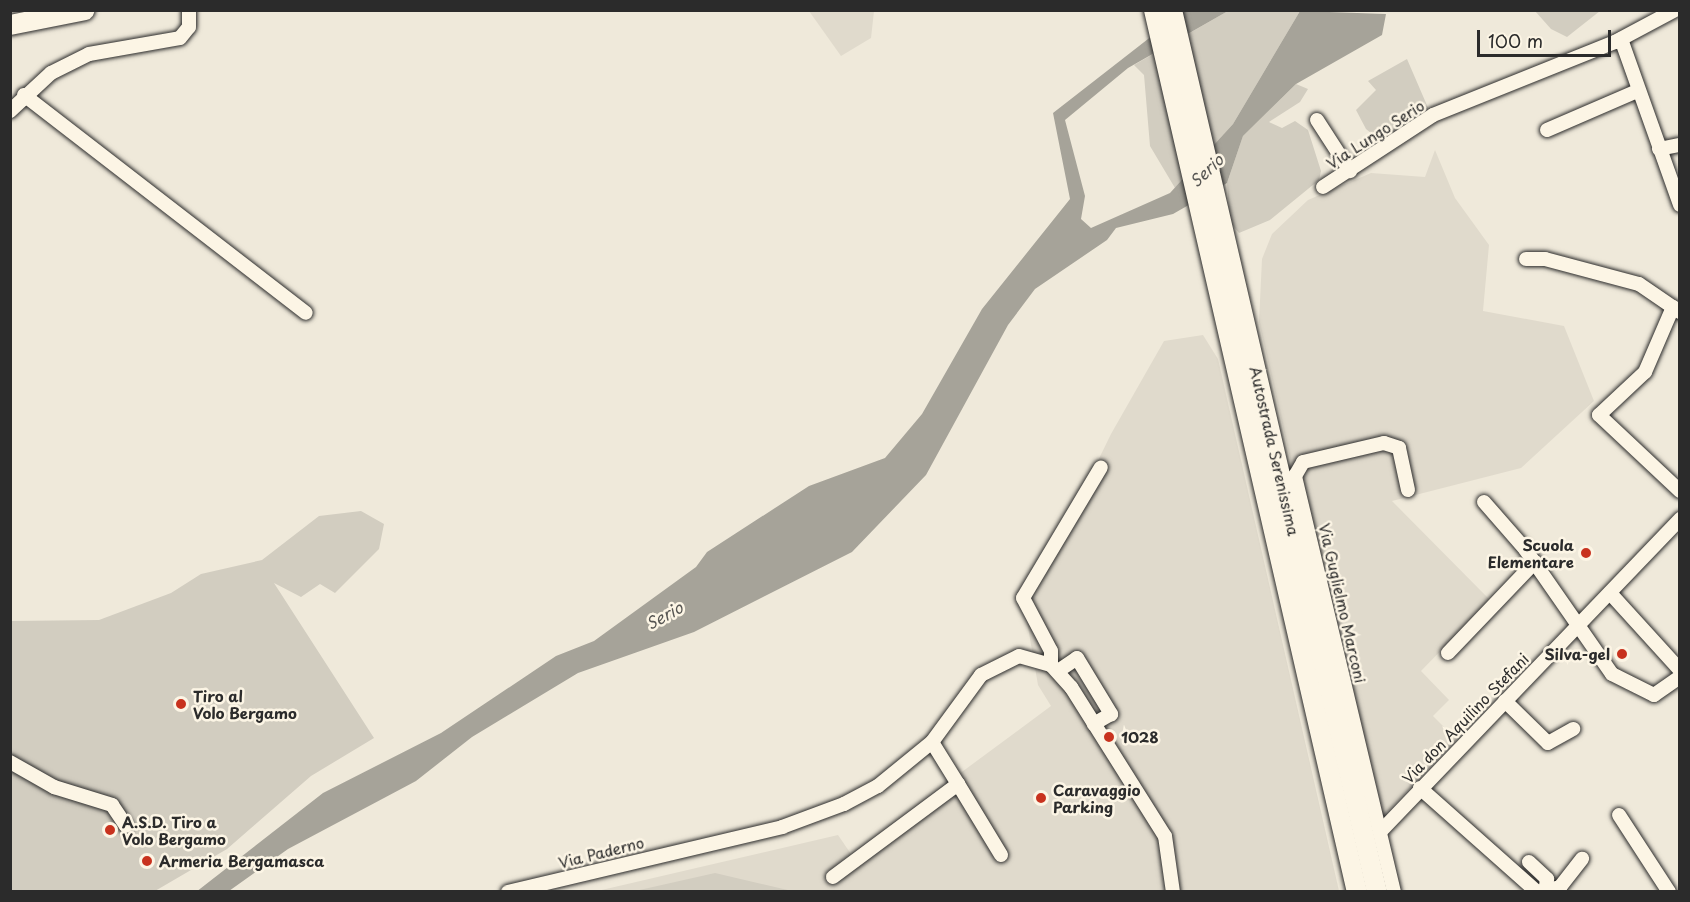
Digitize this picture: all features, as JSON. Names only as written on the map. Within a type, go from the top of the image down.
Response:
[{"type":"highway","points":[[10,16],[43,10]]},
{"type":"highway","points":[[10,25],[85,10]]},
{"type":"highway","name":"Autostrada Serenissima","points":[[1154,10],[1357,891]]},
{"type":"highway","name":"Autostrada Serenissima","points":[[1172,10],[1377,891]]},
{"type":"street","name":"Via Lungo Serio","points":[[1323,187],[1433,115],[1621,39],[1675,10]]},
{"type":"street","points":[[10,111],[24,95],[89,54],[180,38],[189,27],[190,11]]},
{"type":"street","points":[[1621,39],[1637,91],[1680,205]]},
{"type":"street","points":[[1547,130],[1637,91]]},
{"type":"street","points":[[24,95],[306,313]]},
{"type":"street","points":[[1317,120],[1350,171]]},
{"type":"street","points":[[1659,149],[1680,145]]},
{"type":"street","points":[[1526,259],[1545,259],[1639,284],[1676,309],[1645,372],[1599,415],[1680,491]]},
{"type":"street","name":"Via Guglielmo Marconi","points":[[1394,891],[1296,476],[1303,462],[1384,443],[1399,448],[1408,490]]},
{"type":"street","points":[[1101,467],[1023,598],[1051,651],[1054,668],[1094,724],[1165,836],[1173,891]]},
{"type":"street","points":[[1484,502],[1535,562],[1578,627],[1622,683],[1654,695],[1680,677]]},
{"type":"street","name":"Via don Aquilino Stefani","points":[[1379,826],[1394,815],[1680,519]]},
{"type":"street","points":[[1448,652],[1535,562]]},
{"type":"street","points":[[1610,593],[1680,670]]},
{"type":"street","name":"Via Paderno","points":[[508,891],[803,821],[844,804],[878,786],[932,742],[992,666],[1019,656],[1054,668]]},
{"type":"street","points":[[1054,668],[1077,658],[1111,714],[1094,724]]},
{"type":"street","points":[[1505,700],[1548,743],[1574,729]]},
{"type":"street","points":[[932,742],[1001,855]]},
{"type":"street","points":[[10,762],[54,787],[112,805],[126,826]]},
{"type":"street","points":[[833,877],[958,784]]},
{"type":"street","points":[[1420,788],[1543,890]]},
{"type":"street","points":[[1619,815],[1669,891]]},
{"type":"street","points":[[1543,890],[1582,858]]},
{"type":"street","points":[[1529,862],[1547,879],[1543,890]]},
{"type":"shaded area","points":[[809,11],[874,11],[871,38],[841,56]]},
{"type":"shaded area","points":[[1228,11],[1300,11],[1233,124],[1175,188],[1150,146],[1144,75],[1134,65]]},
{"type":"shaded area","points":[[1535,11],[1600,11],[1567,37],[1551,29]]},
{"type":"shaded area","points":[[1407,59],[1429,110],[1383,143],[1366,129],[1356,110],[1376,90],[1368,81]]},
{"type":"shaded area","points":[[1296,84],[1308,89],[1300,102],[1269,122],[1282,128],[1295,121],[1308,130],[1321,171],[1319,180],[1270,220],[1239,233],[1230,222],[1227,183],[1243,136]]},
{"type":"shaded area","points":[[1435,150],[1455,198],[1489,245],[1483,311],[1564,326],[1594,401],[1521,468],[1392,501],[1490,600],[1421,671],[1449,700],[1433,716],[1457,740],[1374,825],[1259,322],[1262,259],[1272,234],[1308,200],[1371,173],[1425,177]]},
{"type":"shaded area","points":[[1203,335],[1218,359],[1339,891],[593,892],[838,835],[851,854],[1051,706],[1038,685],[1025,610],[1111,434],[1164,341]]},
{"type":"shaded area","name":"Tiro al Volo Bergamo","points":[[361,511],[384,524],[379,549],[335,593],[320,584],[301,597],[274,583],[374,738],[311,776],[227,849],[155,891],[11,892],[11,621],[99,620],[171,593],[201,574],[262,560],[319,516]]},
{"type":"shaded area","points":[[715,873],[792,891],[635,891]]},
{"type":"water","name":"Serio","points":[[1184,11],[1228,11],[1128,68],[1065,120],[1085,196],[1081,219],[1091,228],[1170,193],[1233,124],[1300,11],[1386,14],[1382,35],[1296,84],[1243,136],[1227,183],[1173,214],[1116,228],[1107,240],[1035,289],[1008,325],[926,475],[852,552],[694,632],[578,673],[472,737],[416,781],[288,849],[229,891],[196,892],[323,793],[441,733],[556,656],[594,641],[696,567],[707,552],[809,486],[885,458],[922,414],[982,309],[1070,199],[1053,113]]},
{"type":"place","name":"Scuola Elementare","points":[[1586,553]]},
{"type":"place","name":"Silva-gel","points":[[1622,654]]},
{"type":"place","name":"Tiro al Volo Bergamo","points":[[181,704]]},
{"type":"place","name":"1028","points":[[1109,737]]},
{"type":"place","name":"Caravaggio Parking","points":[[1041,798]]},
{"type":"place","name":"A.S.D. Tiro a Volo Bergamo","points":[[110,830]]},
{"type":"place","name":"Armeria Bergamasca","points":[[147,861]]}]
